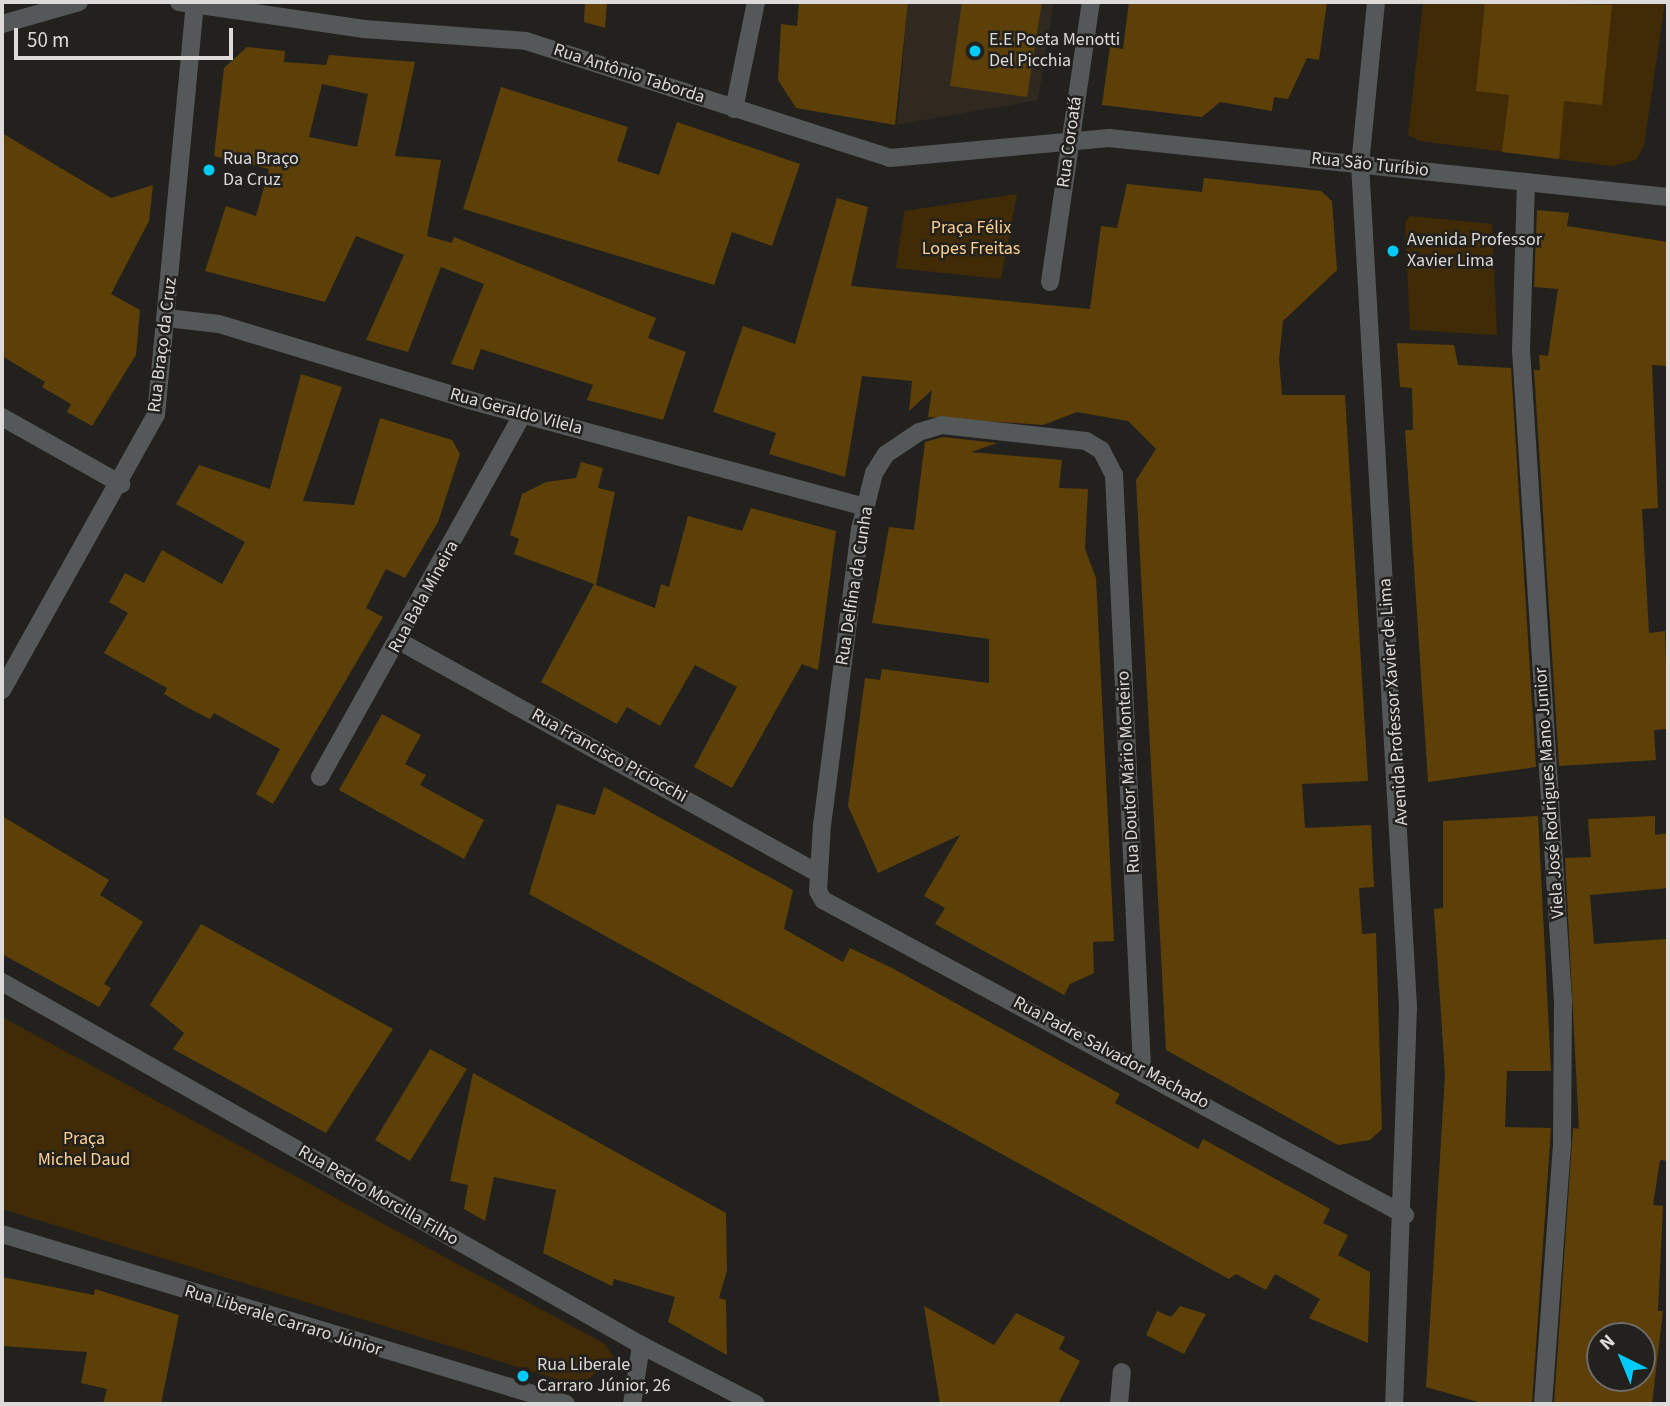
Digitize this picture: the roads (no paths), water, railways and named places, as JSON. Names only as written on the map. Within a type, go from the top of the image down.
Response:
[{"type":"street","points":[[2,24],[79,2]]},
{"type":"street","points":[[734,109],[757,2]]},
{"type":"street","name":"Rua Coroatá","points":[[1050,282],[1091,2]]},
{"type":"street","name":"Avenida Professor Xavier de Lima","points":[[1377,2],[1360,164],[1403,847],[1405,1215],[1394,1404]]},
{"type":"street","name":"Rua Antônio Taborda","points":[[190,3],[364,29],[526,41],[890,158],[1071,139]]},
{"type":"street","name":"Rua Braço da Cruz","points":[[2,690],[121,484],[156,415],[167,318],[190,3]]},
{"type":"street","name":"Rua São Turíbio","points":[[1071,139],[1360,164],[1668,197]]},
{"type":"street","name":"Viela José Rodrigues Mano Junior","points":[[1526,182],[1521,350],[1563,1001],[1562,1145],[1542,1404]]},
{"type":"street","name":"Rua Geraldo Vilela","points":[[167,318],[219,324],[523,414],[866,507]]},
{"type":"street","name":"Rua Bala Mineira","points":[[320,777],[400,641],[523,414]]},
{"type":"street","points":[[2,417],[121,484]]},
{"type":"street","name":"Rua Delfina da Cunha","points":[[818,891],[818,873],[866,507],[886,454],[900,441],[942,425],[1086,441],[1101,450],[1114,475]]},
{"type":"street","name":"Rua Doutor Mário Monteiro","points":[[1114,475],[1142,1068]]},
{"type":"street","name":"Rua Francisco Piciocchi","points":[[400,641],[818,873]]},
{"type":"street","name":"Rua Padre Salvador Machado","points":[[818,891],[833,908],[1142,1068],[1405,1215]]},
{"type":"street","name":"Rua Pedro Morcilla Filho","points":[[2,982],[641,1345],[757,1404]]},
{"type":"street","name":"Rua Liberale Carraro Júnior","points":[[2,1234],[566,1404]]},
{"type":"street","points":[[632,1404],[641,1345]]},
{"type":"street","points":[[1119,1404],[1122,1372]]},
{"type":"place","name":"E.E Poeta Menotti Del Picchia","points":[[975,51]]},
{"type":"place","name":"Rua Braço Da Cruz","points":[[209,170]]},
{"type":"place","name":"Avenida Professor Xavier Lima","points":[[1393,251]]},
{"type":"place","name":"Rua Liberale Carraro Júnior, 26","points":[[523,1376]]},
{"type":"park label","name":"Praça Félix Lopes Freitas","points":[[971,239]]},
{"type":"park label","name":"Praça Michel Daud","points":[[84,1150]]}]
